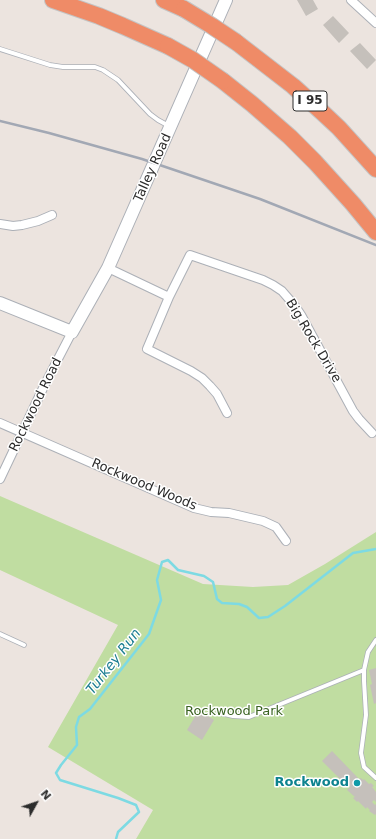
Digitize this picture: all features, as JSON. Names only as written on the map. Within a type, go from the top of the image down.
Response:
[{"type":"highway","points":[[53,0],[99,16],[168,46],[193,60],[223,81],[286,133],[315,162],[376,232]]},
{"type":"highway","name":"I 95","points":[[164,0],[184,9],[212,26],[236,42],[293,86],[339,128],[376,170]]},
{"type":"street","name":"Talley Road","points":[[72,332],[108,268],[226,0]]},
{"type":"street","points":[[351,0],[376,23]]},
{"type":"street","points":[[0,224],[13,226],[22,225],[38,221],[52,215]]},
{"type":"street","name":"Big Rock Drive","points":[[169,297],[190,255],[273,284],[282,291],[301,315],[354,412],[372,433]]},
{"type":"street","points":[[108,268],[169,297],[146,349],[202,378],[216,394],[227,413]]},
{"type":"street","points":[[0,303],[72,332]]},
{"type":"street","name":"Rockwood Road","points":[[0,479],[72,332]]},
{"type":"street","name":"Rockwood Woods","points":[[0,423],[194,508],[211,512],[229,513],[263,521],[276,528],[286,541]]},
{"type":"lane","points":[[0,48],[50,65],[63,67],[95,66],[118,80],[154,117],[171,127]]},
{"type":"lane","points":[[0,634],[24,645]]},
{"type":"lane","points":[[376,640],[368,652],[364,670],[366,715],[361,753],[364,767],[376,778]]},
{"type":"lane","points":[[220,713],[248,717],[364,670]]},
{"type":"green space","name":"Rockwood Park","points":[[0,496],[203,584],[253,587],[288,585],[376,532],[376,839],[136,839],[153,810],[48,747],[118,625],[0,570]]},
{"type":"building","points":[[297,0],[313,0],[318,9],[306,16]]},
{"type":"building","points":[[333,16],[349,33],[339,43],[323,25]]},
{"type":"building","points":[[360,43],[376,60],[367,69],[350,51]]},
{"type":"building","points":[[376,668],[376,703],[374,704],[369,670]]},
{"type":"building","points":[[199,710],[214,720],[202,740],[187,730]]},
{"type":"building","name":"Rockwood","points":[[332,751],[359,779],[364,779],[369,784],[371,783],[374,786],[372,787],[376,792],[376,802],[374,800],[372,802],[375,805],[376,804],[375,815],[369,811],[370,810],[367,807],[366,809],[353,798],[355,797],[347,790],[350,787],[344,779],[342,781],[322,761]]},
{"type":"waterway","name":"Turkey Run","points":[[116,839],[118,832],[139,812],[136,805],[60,780],[56,773],[77,745],[76,727],[79,717],[90,709],[149,634],[161,600],[157,580],[162,562],[168,560],[178,570],[204,576],[213,582],[217,599],[222,603],[239,604],[247,607],[259,618],[268,617],[285,606],[353,553],[376,549]]},
{"type":"railway","points":[[0,121],[142,159],[260,199],[376,245]]},
{"type":"place","name":"Rockwood","points":[[357,783]]}]
